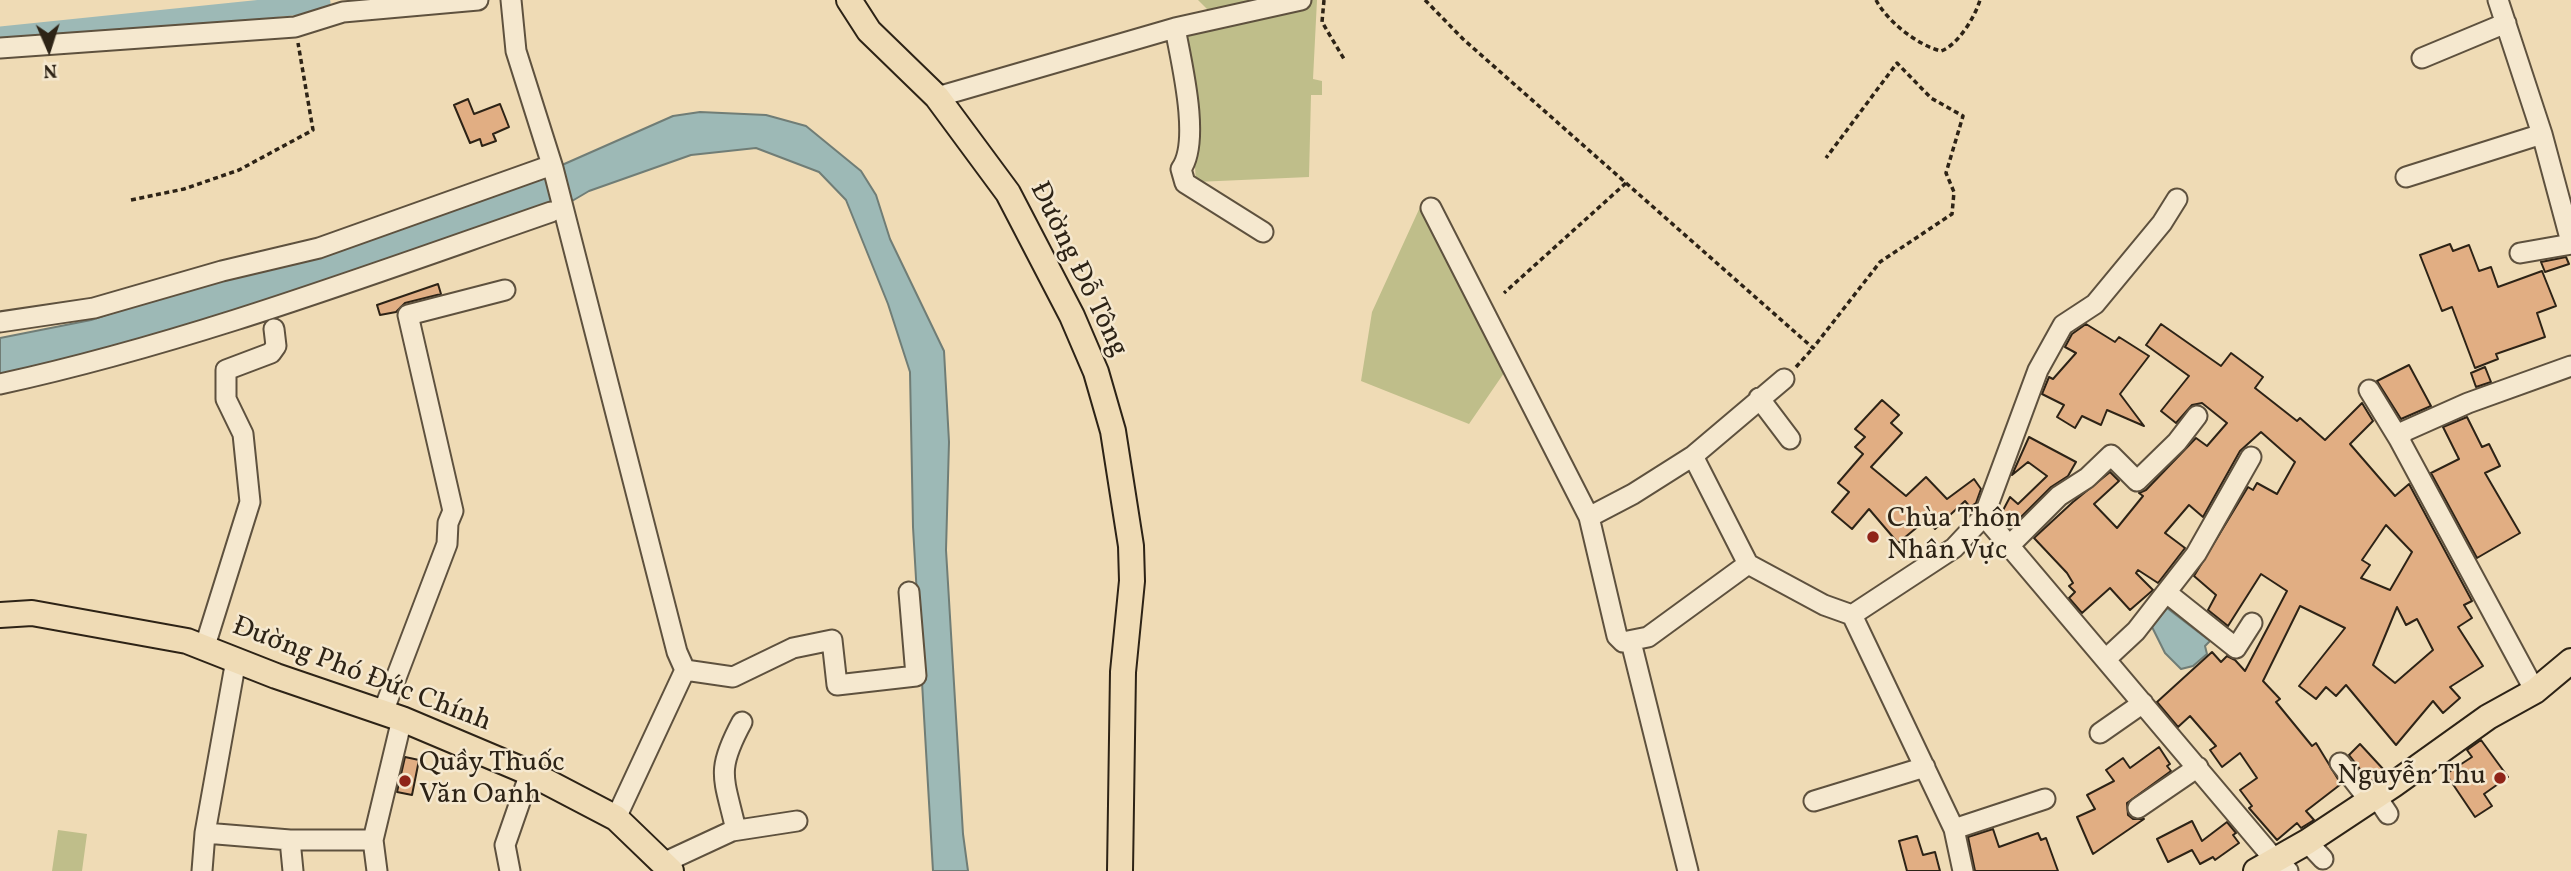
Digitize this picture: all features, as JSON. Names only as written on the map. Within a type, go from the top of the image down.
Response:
[{"type":"main road","name":"Đường Đỗ Tông","points":[[849,0],[869,31],[937,97],[1008,193],[1073,316],[1096,372],[1113,431],[1128,511],[1132,569],[1123,672],[1120,871]]},
{"type":"main road","name":"Đường Phó Đức Chính","points":[[0,615],[32,613],[187,641],[392,715],[530,773],[616,818],[667,867]]},
{"type":"main road","points":[[2273,867],[2315,850],[2488,717],[2535,691],[2571,661]]},
{"type":"street","points":[[0,48],[295,27],[342,6],[478,0]]},
{"type":"street","points":[[511,0],[516,51],[553,166],[556,208],[677,652],[685,670],[616,818]]},
{"type":"street","points":[[937,97],[1175,28],[1301,0]]},
{"type":"street","points":[[2498,0],[2542,134],[2571,243],[2520,253]]},
{"type":"street","points":[[2422,58],[2506,23]]},
{"type":"street","points":[[1175,28],[1185,79],[1188,125],[1188,158],[1175,174],[1263,232]]},
{"type":"street","points":[[2406,177],[2542,134]]},
{"type":"street","points":[[0,321],[94,308],[222,271],[319,248],[553,166]]},
{"type":"street","points":[[1852,615],[1954,548],[1984,516],[2038,370],[2063,325],[2095,304],[2162,223],[2176,200]]},
{"type":"street","points":[[0,384],[91,364],[230,321],[556,208]]},
{"type":"street","points":[[1431,208],[1589,517],[1617,636],[1623,642],[1648,638],[1748,564]]},
{"type":"street","points":[[377,871],[373,840],[392,715],[447,544],[448,523],[453,511],[408,315],[505,289]]},
{"type":"street","points":[[204,649],[250,502],[243,434],[226,399],[226,370],[271,353],[275,345],[274,329]]},
{"type":"street","points":[[2399,439],[2405,431],[2468,403],[2571,366]]},
{"type":"street","points":[[1589,517],[1633,494],[1693,456],[1784,379]]},
{"type":"street","points":[[2369,390],[2399,439],[2535,691]]},
{"type":"street","points":[[1759,398],[1790,439]]},
{"type":"street","points":[[2008,547],[2059,496],[2087,478],[2111,455],[2137,481],[2177,442],[2197,416]]},
{"type":"street","points":[[1693,456],[1748,564],[1824,605],[1852,615],[1954,829],[1963,871]]},
{"type":"street","points":[[2107,658],[2136,631],[2196,554],[2251,457]]},
{"type":"street","points":[[1984,516],[2198,767],[2273,867]]},
{"type":"street","points":[[685,670],[733,677],[793,648],[832,640],[837,685],[916,677],[909,592]]},
{"type":"street","points":[[2167,593],[2236,648],[2252,623]]},
{"type":"street","points":[[1631,642],[1688,871]]},
{"type":"street","points":[[202,871],[205,833],[236,660]]},
{"type":"street","points":[[2100,733],[2143,703]]},
{"type":"street","points":[[736,830],[722,770],[725,756],[738,729]]},
{"type":"street","points":[[2340,763],[2378,804]]},
{"type":"street","points":[[1814,801],[1925,767]]},
{"type":"street","points":[[2138,808],[2198,767]]},
{"type":"street","points":[[510,871],[505,845],[530,773]]},
{"type":"street","points":[[1954,829],[2045,799]]},
{"type":"street","points":[[667,867],[736,830],[797,821]]},
{"type":"street","points":[[205,833],[290,839],[373,840]]},
{"type":"street","points":[[290,839],[292,871]]},
{"type":"path","points":[[1324,0],[1322,22],[1344,59]]},
{"type":"path","points":[[1425,0],[1463,39],[1813,348]]},
{"type":"path","points":[[1876,0],[1889,18],[1924,43],[1941,51],[1949,48],[1959,37],[1980,0]]},
{"type":"path","points":[[131,200],[184,189],[239,170],[313,130],[295,27]]},
{"type":"path","points":[[1784,379],[1813,348],[1880,262],[1952,214],[1954,192],[1946,173],[1963,116],[1931,98],[1897,63],[1826,158]]},
{"type":"path","points":[[1504,293],[1626,183]]},
{"type":"shaded area","points":[[1198,0],[1317,0],[1313,79],[1322,81],[1322,95],[1311,95],[1309,177],[1196,182],[1186,34],[1226,28]]},
{"type":"shaded area","points":[[1421,205],[1515,357],[1469,424],[1361,381],[1372,312]]},
{"type":"shaded area","points":[[58,830],[87,834],[82,871],[52,871]]},
{"type":"water","points":[[700,112],[766,115],[806,126],[861,171],[876,195],[890,239],[944,351],[949,442],[946,550],[963,834],[968,871],[933,871],[913,527],[910,372],[888,304],[846,200],[819,172],[756,148],[691,155],[589,191],[572,201],[525,214],[200,324],[0,378],[0,338],[91,320],[562,165],[673,116]]},
{"type":"water","points":[[2167,608],[2210,641],[2205,646],[2207,654],[2193,666],[2181,669],[2165,653],[2152,627]]},
{"type":"building","points":[[468,99],[474,114],[500,104],[509,127],[493,134],[496,141],[482,146],[480,139],[470,143],[454,105]]},
{"type":"building","points":[[2450,244],[2453,251],[2469,245],[2479,271],[2491,267],[2498,287],[2542,271],[2556,306],[2537,313],[2545,337],[2496,354],[2498,359],[2475,368],[2452,307],[2442,311],[2420,255]]},
{"type":"building","points":[[2566,257],[2569,264],[2545,272],[2541,262]]},
{"type":"building","points":[[438,284],[441,294],[405,303],[396,312],[380,315],[377,305]]},
{"type":"building","points":[[2086,324],[2115,342],[2119,337],[2149,356],[2120,394],[2144,426],[2107,410],[2101,425],[2082,416],[2075,428],[2057,417],[2064,405],[2042,394],[2049,377],[2053,379],[2076,353],[2065,347],[2072,334]]},
{"type":"building","points":[[2161,324],[2221,366],[2231,353],[2263,377],[2255,388],[2297,421],[2300,418],[2325,440],[2362,403],[2373,421],[2350,444],[2395,496],[2409,484],[2472,601],[2464,605],[2472,618],[2458,627],[2483,666],[2450,687],[2460,698],[2443,713],[2433,701],[2396,745],[2346,685],[2336,696],[2326,687],[2316,699],[2299,686],[2345,628],[2300,606],[2263,681],[2280,699],[2276,702],[2312,746],[2316,743],[2341,784],[2306,811],[2314,820],[2301,828],[2297,823],[2277,840],[2249,808],[2252,806],[2240,790],[2257,778],[2240,753],[2222,767],[2210,750],[2216,746],[2190,716],[2178,727],[2157,702],[2212,652],[2221,662],[2227,656],[2235,660],[2245,671],[2287,591],[2261,574],[2228,626],[2208,610],[2216,595],[2194,576],[2248,487],[2253,490],[2257,483],[2277,494],[2295,462],[2261,432],[2240,451],[2203,517],[2189,505],[2165,533],[2185,548],[2158,583],[2138,570],[2136,573],[2153,590],[2130,610],[2110,588],[2082,613],[2069,598],[2075,592],[2069,586],[2073,583],[2067,573],[2034,538],[2110,472],[2119,481],[2094,504],[2117,528],[2143,496],[2139,493],[2146,490],[2196,438],[2207,446],[2227,423],[2202,403],[2192,405],[2176,423],[2161,411],[2189,376],[2146,345]],"holes":[[[2386,525],[2412,552],[2390,590],[2361,578],[2370,565],[2362,560]],[[2397,607],[2406,625],[2417,619],[2433,650],[2395,683],[2373,665]]]},
{"type":"building","points":[[2409,365],[2431,406],[2401,419],[2377,381]]},
{"type":"building","points":[[2485,367],[2491,382],[2476,387],[2471,373]]},
{"type":"building","points":[[1882,400],[1899,415],[1891,423],[1902,433],[1871,467],[1906,496],[1926,477],[1947,499],[1974,479],[1981,489],[1976,503],[1970,507],[1965,501],[1935,529],[1926,520],[1898,543],[1869,509],[1852,529],[1832,512],[1849,492],[1838,483],[1863,454],[1855,447],[1865,437],[1855,429]]},
{"type":"building","points":[[2467,417],[2482,447],[2489,444],[2500,466],[2485,473],[2520,533],[2477,558],[2431,473],[2459,459],[2443,427]]},
{"type":"building","points":[[2029,437],[2076,462],[2068,476],[2051,487],[2010,528],[2000,516],[2010,497],[2018,504],[2047,476],[2028,462],[2012,475]]},
{"type":"building","points":[[2481,740],[2508,777],[2484,794],[2492,806],[2475,817],[2446,774],[2472,757],[2467,750]]},
{"type":"building","points":[[2360,744],[2384,770],[2370,782],[2349,755]]},
{"type":"building","points":[[2159,747],[2170,764],[2167,766],[2171,771],[2127,803],[2128,815],[2133,819],[2144,819],[2093,854],[2077,817],[2095,809],[2087,795],[2114,781],[2106,770],[2123,758],[2130,768]]},
{"type":"building","points":[[405,757],[419,760],[412,795],[397,792]]},
{"type":"building","points":[[2192,821],[2202,841],[2227,822],[2236,833],[2233,835],[2239,843],[2215,860],[2213,857],[2200,864],[2192,850],[2168,862],[2157,839]]},
{"type":"building","points":[[1993,829],[1999,847],[2038,833],[2041,840],[2046,838],[2058,871],[1975,871],[1968,837]]},
{"type":"building","points":[[1917,836],[1923,855],[1935,852],[1940,871],[1907,871],[1899,841]]},
{"type":"waterway","points":[[0,36],[321,3]]},
{"type":"place","name":"Chùa Thôn Nhân Vực","points":[[1873,537]]},
{"type":"place","name":"Nguyễn Thu","points":[[2500,778]]},
{"type":"place","name":"Quầy Thuốc Văn Oanh","points":[[405,781]]}]
